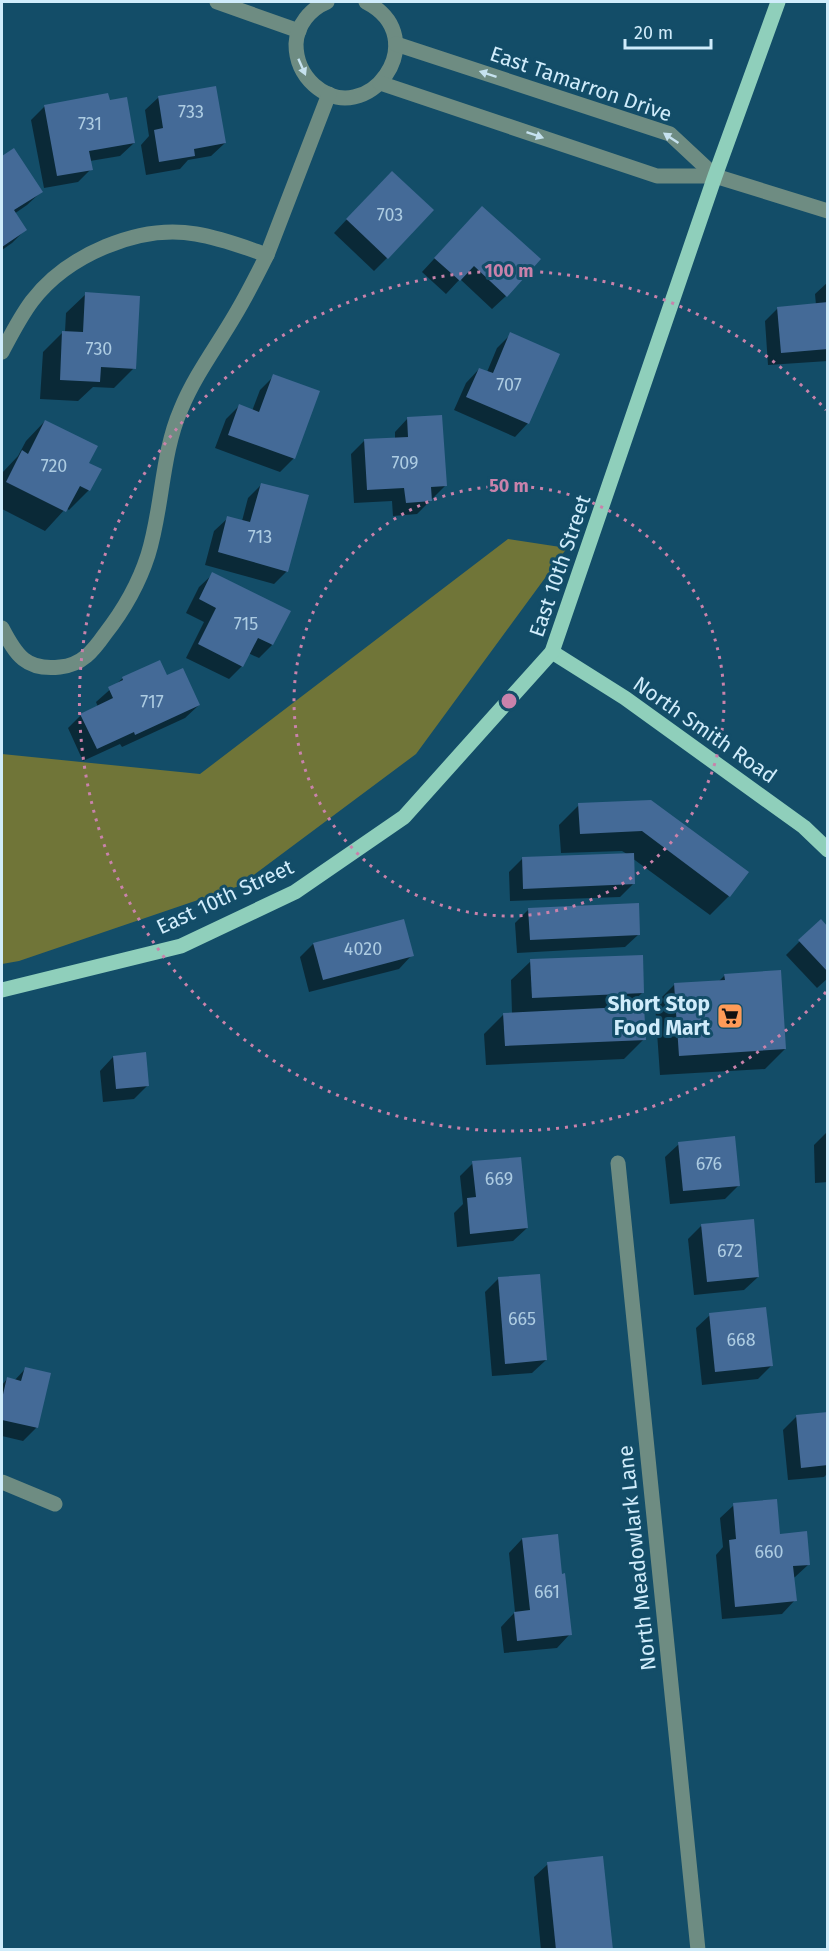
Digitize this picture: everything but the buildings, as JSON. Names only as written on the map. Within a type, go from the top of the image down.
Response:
[{"type":"main road","name":"East 10th Street","points":[[2,990],[182,946],[295,892],[404,818],[552,652],[715,176],[778,2]]},
{"type":"main road","name":"North Smith Road","points":[[552,652],[625,698],[804,827],[828,850]]},
{"type":"street","points":[[217,2],[299,31]]},
{"type":"street","points":[[327,2],[319,5],[307,15],[296,41],[296,54],[307,79],[317,88],[340,97],[361,94],[380,83],[389,72],[395,58],[396,44],[393,29],[385,16],[375,6],[366,2]]},
{"type":"street","name":"East Tamarron Drive","points":[[396,44],[670,134],[715,176]]},
{"type":"street","points":[[380,83],[657,176],[715,176],[828,211]]},
{"type":"street","points":[[2,628],[20,657],[33,666],[47,669],[76,664],[86,657],[120,615],[148,555],[166,462],[180,410],[236,314],[267,255],[329,94]]},
{"type":"street","points":[[2,352],[33,299],[52,281],[73,264],[96,250],[126,238],[153,233],[195,233],[228,241],[267,255]]},
{"type":"street","name":"North Meadowlark Lane","points":[[618,1163],[698,1950]]},
{"type":"street","points":[[2,1482],[55,1504]]},
{"type":"green space","points":[[508,539],[567,548],[416,754],[239,886],[19,961],[2,964],[2,754],[200,774]]},
{"type":"place","name":"Short Stop Food Mart","points":[[730,1016]]}]
